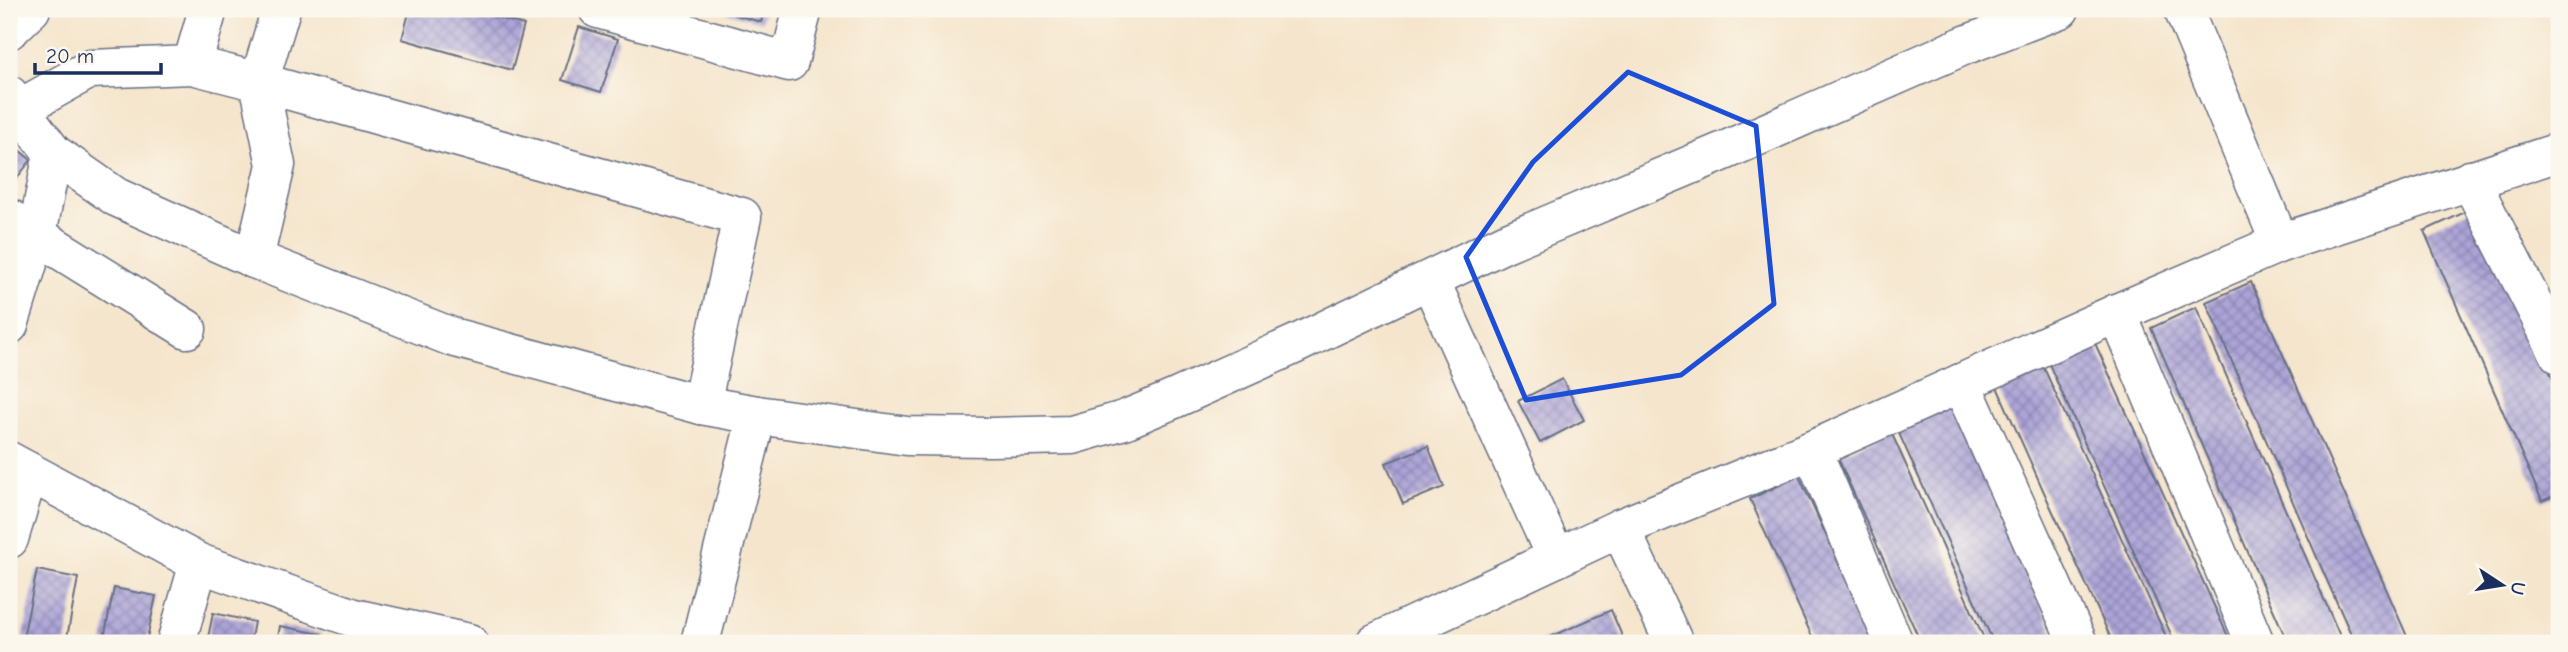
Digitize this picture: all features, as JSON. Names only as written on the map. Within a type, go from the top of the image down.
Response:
[{"type":"street","points":[[9,30],[31,9]]},
{"type":"street","points":[[192,65],[208,9]]},
{"type":"street","points":[[254,260],[276,165],[259,82],[281,9]]},
{"type":"street","points":[[598,9],[789,62],[803,9]]},
{"type":"street","points":[[701,404],[742,217],[192,65],[90,69],[14,102],[53,153],[116,197],[254,260],[452,337],[701,404],[757,415],[907,436],[1072,435],[1124,420],[1174,399],[1296,344],[1505,243],[1963,46],[2060,9]]},
{"type":"street","points":[[2183,9],[2280,243]]},
{"type":"street","points":[[1398,639],[1620,528],[1812,450],[2280,243],[2559,152]]},
{"type":"street","points":[[9,325],[23,226],[53,153]]},
{"type":"street","points":[[2470,180],[2559,354]]},
{"type":"street","points":[[23,226],[187,329]]},
{"type":"street","points":[[1430,280],[1556,558]]},
{"type":"street","points":[[2117,313],[2255,643]]},
{"type":"street","points":[[1961,383],[2078,643]]},
{"type":"street","points":[[700,643],[757,415]]},
{"type":"street","points":[[1812,450],[1894,643]]},
{"type":"street","points":[[9,539],[19,467],[199,562],[352,631],[469,643]]},
{"type":"street","points":[[1620,528],[1674,643]]},
{"type":"street","points":[[176,643],[199,562]]},
{"type":"highlighted area","points":[[1628,72],[1756,126],[1774,304],[1681,375],[1526,400],[1466,257],[1533,162]]},
{"type":"building","points":[[410,9],[466,9],[524,25],[512,70],[402,39]]},
{"type":"building","points":[[714,9],[765,9],[761,22]]},
{"type":"building","points":[[579,27],[618,39],[601,92],[562,80]]},
{"type":"building","points":[[14,146],[31,160],[9,188],[9,152]]},
{"type":"building","points":[[2478,206],[2559,393],[2559,494],[2542,501],[2424,231]]},
{"type":"building","points":[[2251,282],[2410,643],[2355,643],[2329,585],[2206,302]]},
{"type":"building","points":[[2196,307],[2343,643],[2288,643],[2257,573],[2151,328]]},
{"type":"building","points":[[2094,341],[2231,643],[2175,643],[2048,362]]},
{"type":"building","points":[[2043,366],[2169,643],[2113,643],[2048,501],[1997,387]]},
{"type":"building","points":[[1562,379],[1584,420],[1540,443],[1518,401]]},
{"type":"building","points":[[1950,405],[2058,643],[1994,643],[1981,615],[1897,429]]},
{"type":"building","points":[[1891,432],[1986,643],[1921,643],[1837,456]]},
{"type":"building","points":[[1428,446],[1444,487],[1403,504],[1386,463]]},
{"type":"building","points":[[1799,476],[1875,643],[1815,643],[1750,499]]},
{"type":"building","points":[[37,570],[78,578],[66,643],[22,643]]},
{"type":"building","points":[[114,588],[156,596],[146,643],[103,643]]},
{"type":"building","points":[[1611,610],[1625,643],[1537,643]]},
{"type":"building","points":[[213,613],[254,622],[250,643],[207,643]]},
{"type":"building","points":[[280,626],[321,634],[320,643],[277,643]]}]
